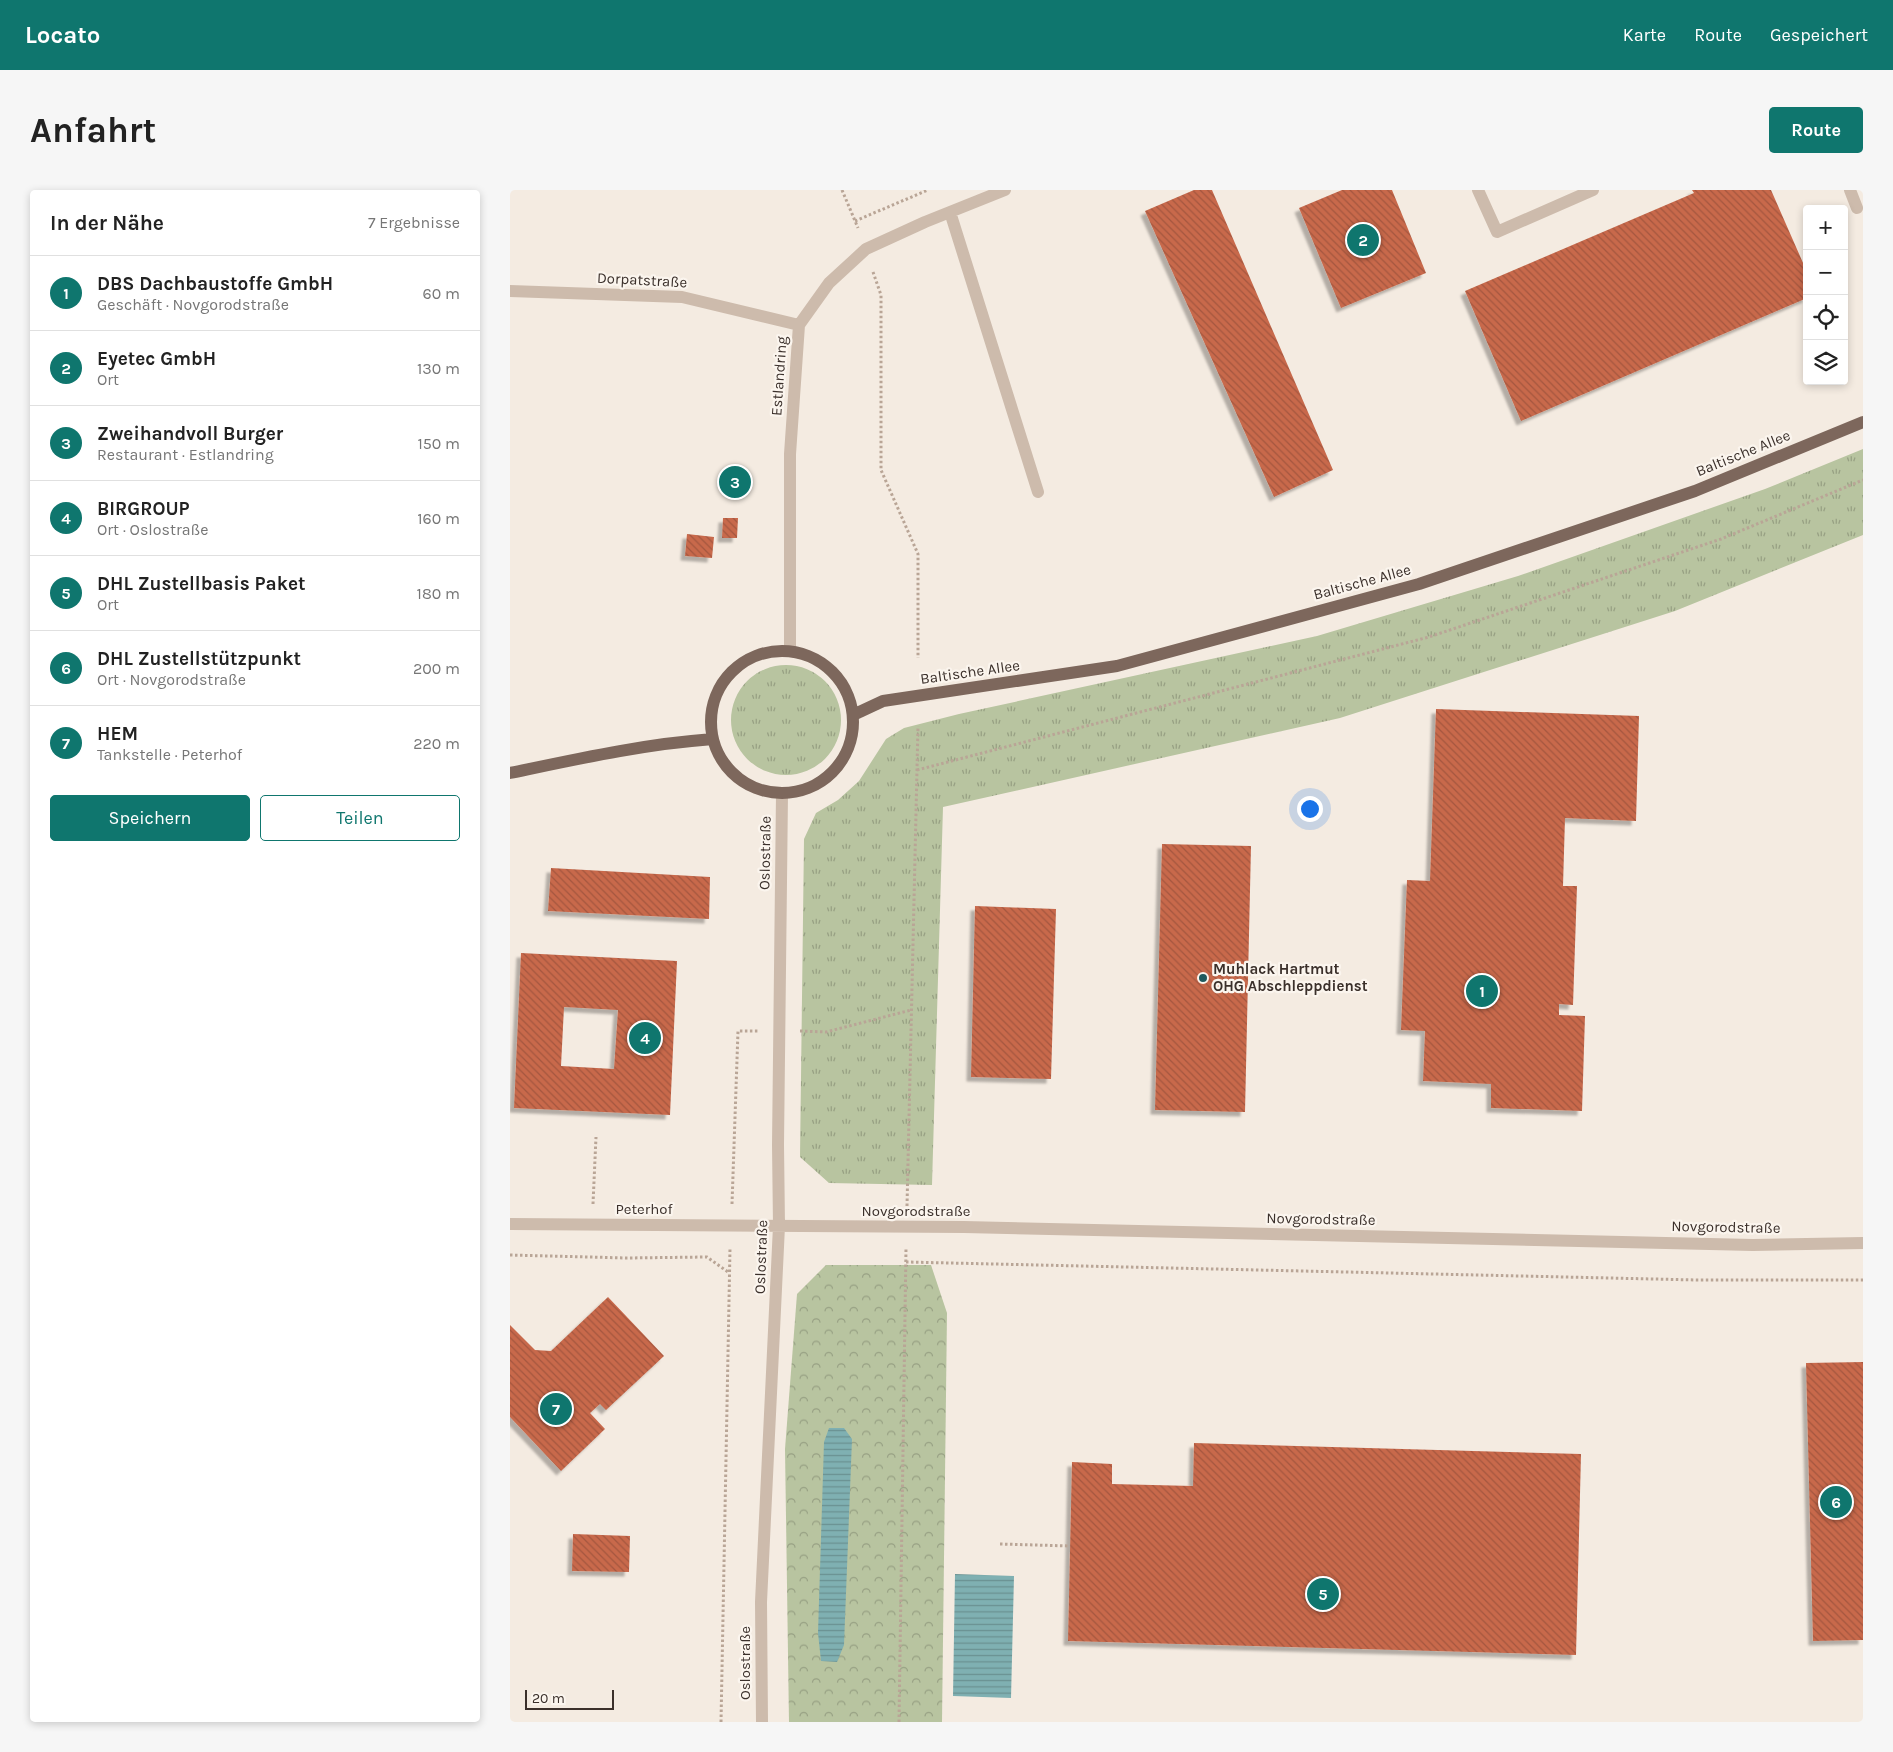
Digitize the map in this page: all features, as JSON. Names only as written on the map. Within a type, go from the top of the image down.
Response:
[{"type":"main road","name":"Baltische Allee","points":[[853,715],[882,701],[1117,666],[1419,584],[1695,491],[1863,422]]},
{"type":"main road","points":[[775,651],[790,651],[818,661],[835,675],[848,694],[853,715],[851,740],[841,764],[832,774],[811,788],[782,794],[772,794],[752,787],[734,775],[721,759],[713,739],[711,724],[712,708],[717,694],[724,681],[734,669],[760,654],[775,651]]},
{"type":"main road","points":[[510,773],[641,747],[679,741],[713,739]]},
{"type":"street","name":"Estlandring","points":[[790,651],[790,454],[799,325],[829,283],[866,249],[1005,190]]},
{"type":"street","points":[[1478,190],[1497,232],[1593,190]]},
{"type":"street","points":[[1850,190],[1857,208]]},
{"type":"street","points":[[950,212],[1038,492]]},
{"type":"street","name":"Dorpatstraße","points":[[510,291],[682,297],[799,325]]},
{"type":"street","name":"Oslostraße","points":[[762,1722],[761,1602],[779,1226],[782,794]]},
{"type":"street","name":"Peterhof","points":[[510,1224],[779,1226]]},
{"type":"street","name":"Novgorodstraße","points":[[779,1226],[1753,1245],[1863,1243]]},
{"type":"path","points":[[842,190],[866,249],[881,295],[881,470],[918,554],[918,658]]},
{"type":"path","points":[[855,221],[928,190]]},
{"type":"path","points":[[917,770],[1429,637],[1721,539],[1863,480]]},
{"type":"path","points":[[899,1722],[906,1227],[918,726]]},
{"type":"path","points":[[721,1722],[729,1273],[738,1031],[826,1032],[912,1010]]},
{"type":"path","points":[[592,1225],[596,1138]]},
{"type":"path","points":[[510,1255],[627,1258],[707,1257],[729,1273]]},
{"type":"path","points":[[906,1262],[1697,1280],[1863,1280]]},
{"type":"path","points":[[1000,1544],[1070,1546]]},
{"type":"green space","points":[[1863,449],[1863,535],[1675,611],[1340,718],[943,807],[932,1185],[829,1183],[800,1157],[804,839],[816,813],[838,800],[859,781],[886,739],[904,728],[959,714],[1317,636],[1518,576],[1765,489]]},
{"type":"green space","points":[[786,665],[797,666],[807,670],[825,681],[836,699],[840,709],[840,731],[836,741],[825,759],[807,770],[797,774],[786,775],[775,774],[765,770],[747,759],[736,741],[732,731],[731,720],[732,709],[736,699],[747,681],[765,670],[775,666]]},
{"type":"green space","points":[[826,1265],[931,1265],[947,1313],[942,1722],[789,1722],[785,1449],[797,1294]]},
{"type":"water","points":[[829,1428],[844,1428],[852,1439],[844,1645],[837,1662],[821,1661],[818,1633],[824,1442]]},
{"type":"water","points":[[955,1574],[1014,1576],[1011,1698],[953,1696]]},
{"type":"building","points":[[1194,190],[1212,190],[1333,470],[1274,497],[1145,211]]},
{"type":"building","points":[[1342,190],[1392,190],[1426,273],[1341,308],[1299,208]]},
{"type":"building","points":[[1692,190],[1771,190],[1803,263],[1803,300],[1521,421],[1465,291],[1694,193]]},
{"type":"building","points":[[723,518],[738,518],[737,538],[722,538]]},
{"type":"building","points":[[687,534],[714,537],[712,558],[685,556]]},
{"type":"building","points":[[1436,709],[1639,716],[1636,821],[1565,818],[1563,886],[1577,886],[1573,1005],[1559,1004],[1559,1015],[1585,1016],[1582,1111],[1491,1108],[1491,1084],[1423,1081],[1425,1031],[1401,1030],[1407,880],[1430,881]]},
{"type":"building","name":"Muhlack Hartmut OHG Abschleppdienst","points":[[1162,844],[1251,846],[1245,1112],[1155,1110]]},
{"type":"building","points":[[551,868],[710,877],[709,919],[548,911]]},
{"type":"building","points":[[975,906],[1056,909],[1051,1079],[971,1077]]},
{"type":"building","points":[[521,953],[677,961],[670,1115],[514,1108]],"holes":[[[564,1007],[618,1010],[614,1069],[561,1066]]]},
{"type":"building","points":[[608,1297],[664,1356],[606,1410],[600,1404],[590,1413],[605,1429],[561,1471],[510,1417],[510,1325],[535,1350],[551,1351]]},
{"type":"building","points":[[1863,1362],[1863,1640],[1813,1641],[1806,1363]]},
{"type":"building","points":[[1194,1443],[1581,1454],[1576,1655],[1068,1641],[1072,1462],[1112,1464],[1112,1484],[1193,1486]]},
{"type":"building","points":[[573,1534],[630,1536],[629,1572],[572,1571]]},
{"type":"place","name":"Eyetec GmbH","points":[[1363,240]]},
{"type":"place","name":"Zweihandvoll Burger","points":[[735,482]]},
{"type":"place","name":"Muhlack Hartmut OHG Abschleppdienst","points":[[1203,978]]},
{"type":"place","name":"DBS Dachbaustoffe GmbH","points":[[1482,991]]},
{"type":"place","name":"BIRGROUP","points":[[645,1038]]},
{"type":"place","name":"HEM","points":[[556,1409]]},
{"type":"place","name":"DHL Zustellstützpunkt","points":[[1836,1502]]},
{"type":"place","name":"DHL Zustellbasis Paket","points":[[1323,1594]]}]
